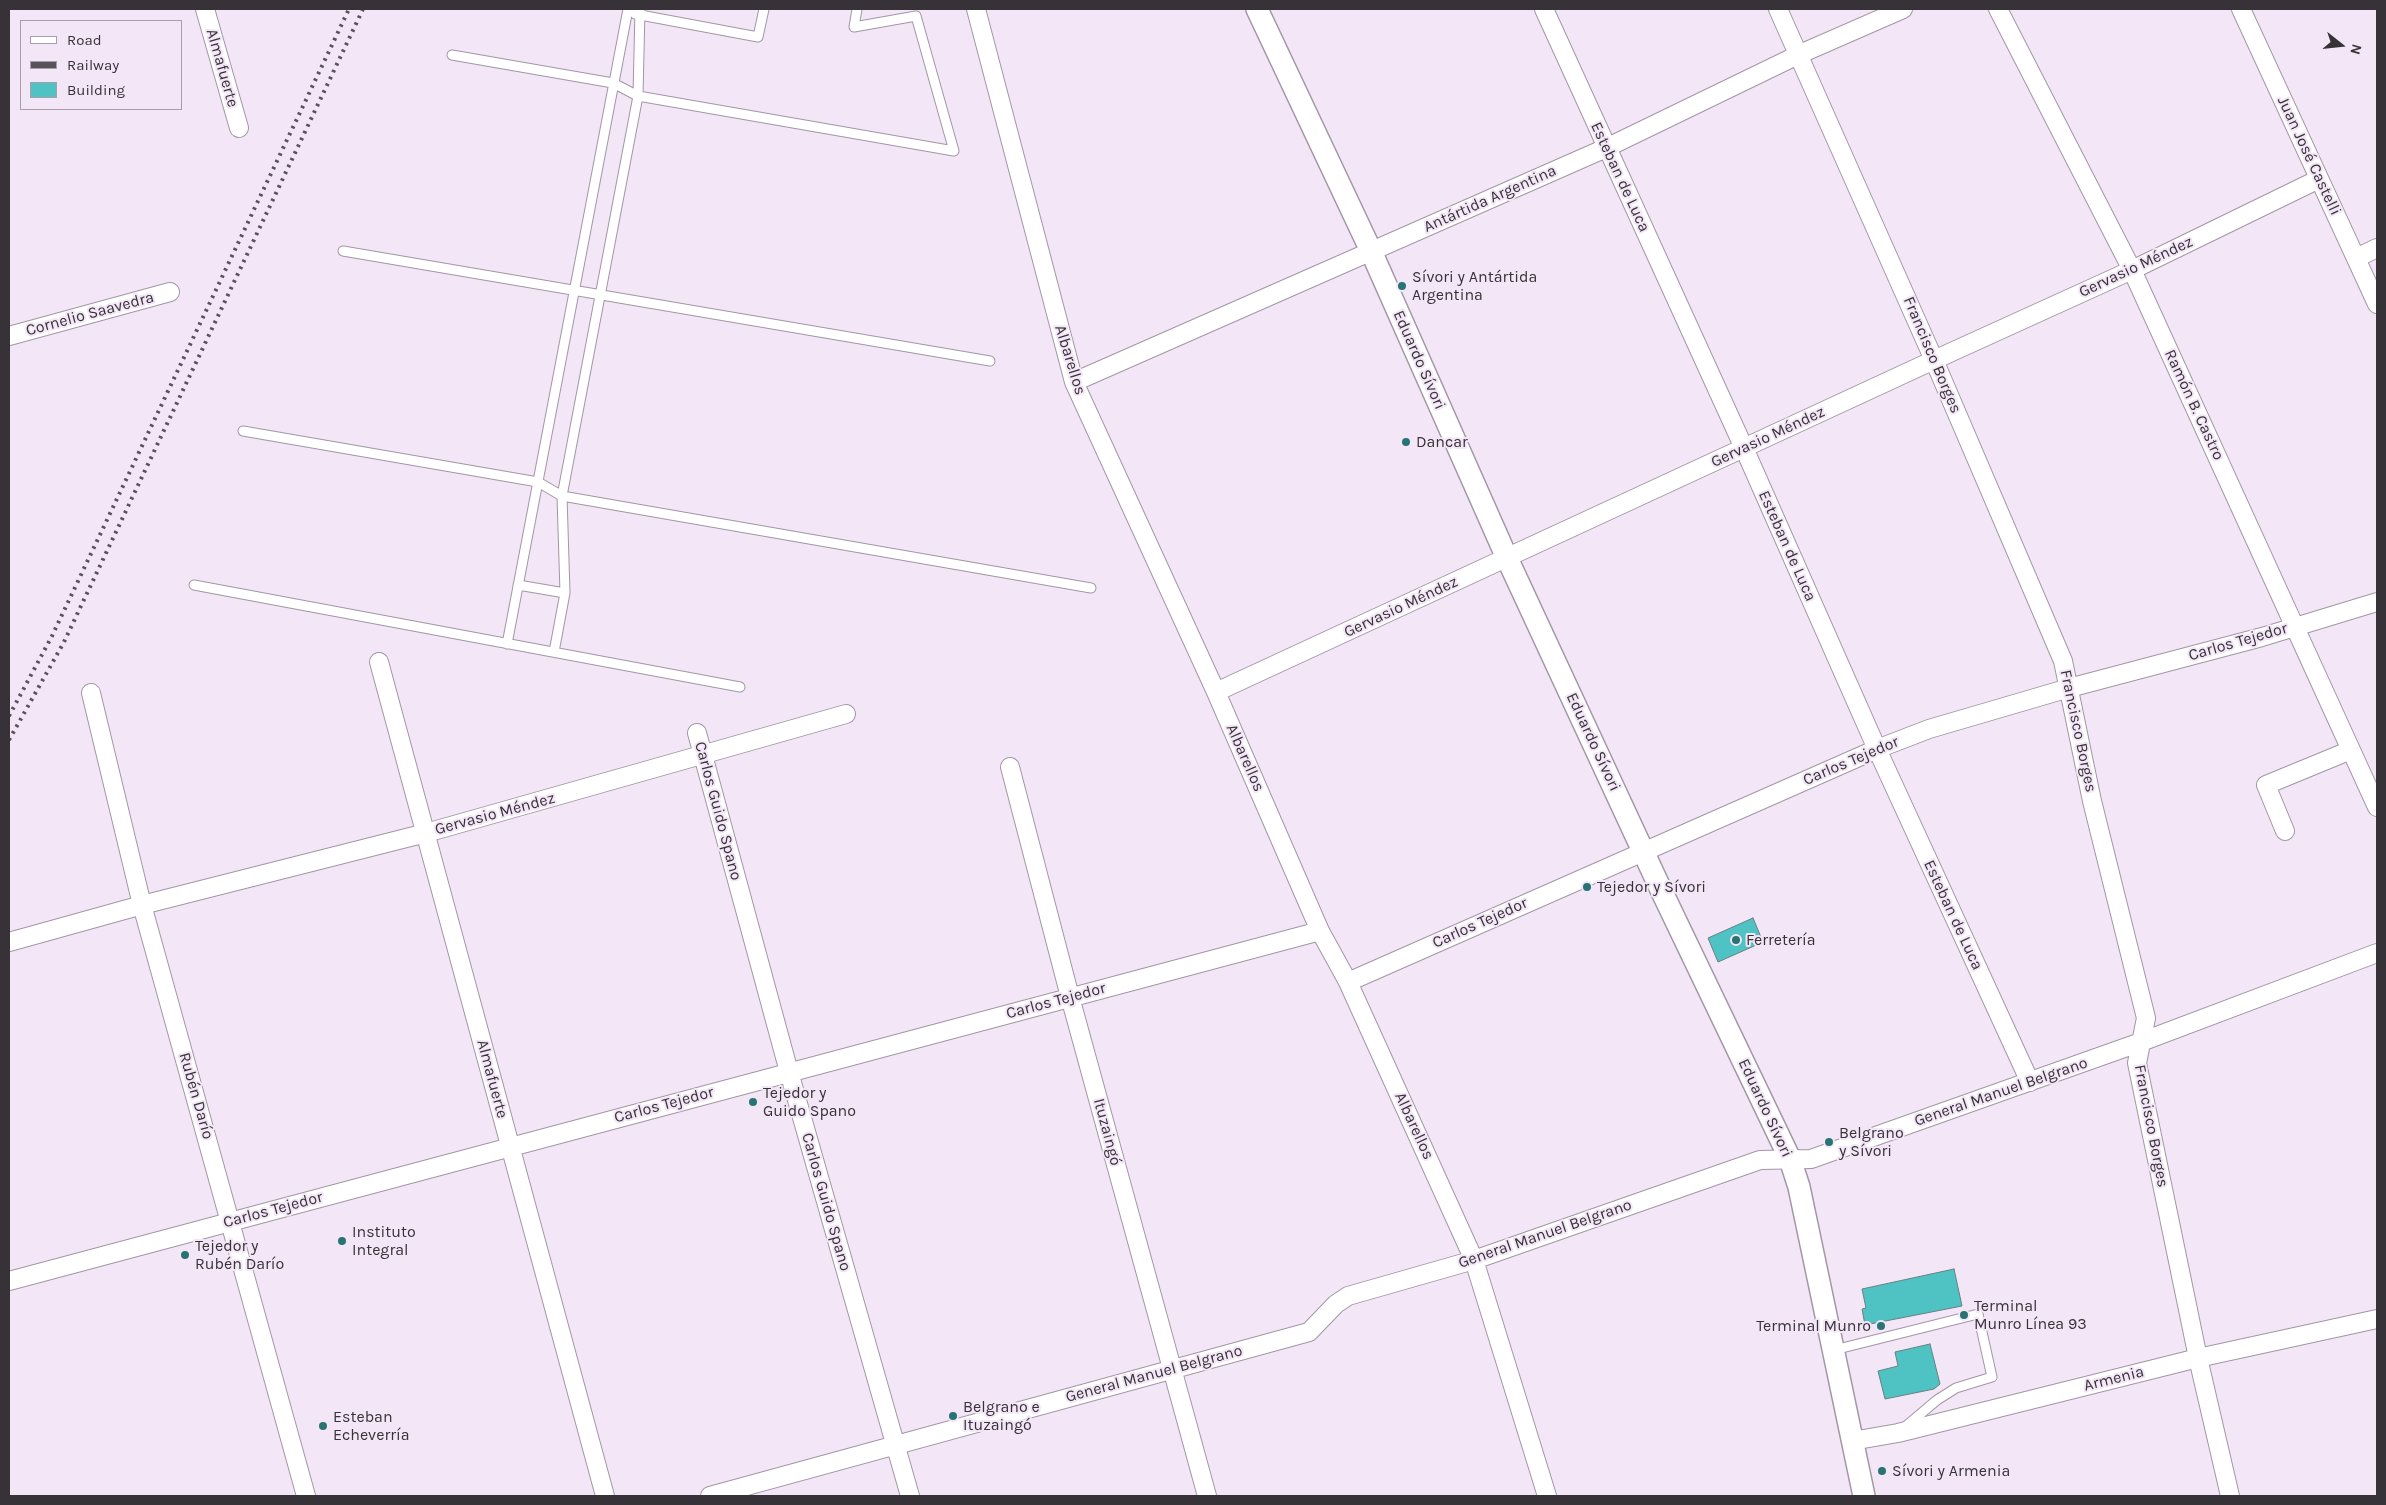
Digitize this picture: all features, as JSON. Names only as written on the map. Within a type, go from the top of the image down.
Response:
[{"type":"street","name":"Almafuerte","points":[[204,9],[239,128]]},
{"type":"street","name":"Albarellos","points":[[976,9],[1074,382],[1216,692],[1320,930],[1348,982],[1474,1260],[1547,1496]]},
{"type":"street","name":"Eduardo Sívori","points":[[1257,9],[1371,251],[1507,558],[1790,1160],[1799,1187],[1864,1496]]},
{"type":"street","name":"Esteban de Luca","points":[[1544,9],[1744,448],[1877,750],[2030,1082]]},
{"type":"street","name":"Francisco Borges","points":[[1778,9],[1800,54],[1934,360],[2063,661],[2092,801],[2146,1018],[2137,1063],[2198,1358],[2230,1496]]},
{"type":"street","name":"Antártida Argentina","points":[[1074,382],[1606,148],[1800,54],[1903,9]]},
{"type":"street","name":"Ramón B. Castro","points":[[1998,9],[2132,270],[2377,807]]},
{"type":"street","name":"Juan José Castelli","points":[[2241,9],[2377,304]]},
{"type":"street","name":"Gervasio Méndez","points":[[1216,692],[2132,270],[2319,178]]},
{"type":"street","points":[[2356,258],[2377,248]]},
{"type":"street","name":"Cornelio Saavedra","points":[[9,336],[170,292]]},
{"type":"street","name":"Carlos Tejedor","points":[[1348,982],[1877,750],[1929,729],[2377,602]]},
{"type":"street","name":"Almafuerte","points":[[379,662],[605,1496]]},
{"type":"street","name":"Rubén Darío","points":[[92,693],[142,905],[306,1496]]},
{"type":"street","name":"Gervasio Méndez","points":[[9,942],[142,905],[426,833],[846,714]]},
{"type":"street","name":"Carlos Guido Spano","points":[[697,733],[789,1072],[910,1496]]},
{"type":"street","points":[[2285,831],[2266,784],[2351,750]]},
{"type":"street","name":"Ituzaingó","points":[[1010,767],[1070,997],[1207,1496]]},
{"type":"street","name":"Carlos Tejedor","points":[[9,1281],[1320,930]]},
{"type":"street","name":"General Manuel Belgrano","points":[[710,1496],[1309,1332],[1336,1304],[1348,1296],[1474,1260],[1760,1160],[1811,1159],[2141,1042],[2377,953]]},
{"type":"street","name":"Armenia","points":[[1852,1441],[1898,1433],[2198,1358],[2377,1319]]},
{"type":"lane","points":[[507,644],[627,11],[758,38],[764,9]]},
{"type":"lane","points":[[452,55],[613,83],[638,96],[954,151],[916,16],[854,27],[857,9]]},
{"type":"lane","points":[[554,652],[565,593],[562,496],[638,96],[639,12]]},
{"type":"lane","points":[[343,251],[990,361]]},
{"type":"lane","points":[[242,431],[538,482],[562,496],[1091,588]]},
{"type":"lane","points":[[194,585],[740,687]]},
{"type":"lane","points":[[518,585],[565,593]]},
{"type":"lane","points":[[1834,1350],[1978,1314],[1992,1377],[1956,1388],[1937,1400],[1898,1433]]},
{"type":"building","name":"Ferretería","points":[[1753,918],[1763,942],[1718,962],[1708,938]]},
{"type":"building","points":[[1954,1269],[1962,1306],[1865,1325],[1862,1309],[1866,1308],[1862,1289]]},
{"type":"building","points":[[1930,1344],[1940,1384],[1934,1389],[1885,1399],[1878,1371],[1898,1366],[1895,1352]]},
{"type":"railway","points":[[9,716],[52,636],[349,9]]},
{"type":"railway","points":[[9,740],[64,642],[363,9]]},
{"type":"place","name":"Sívori y Antártida Argentina","points":[[1402,286]]},
{"type":"place","name":"Dancar","points":[[1406,442]]},
{"type":"place","name":"Tejedor y Sívori","points":[[1587,887]]},
{"type":"place","name":"Ferretería","points":[[1736,940]]},
{"type":"place","name":"Tejedor y Guido Spano","points":[[753,1102]]},
{"type":"place","name":"Belgrano y Sívori","points":[[1829,1142]]},
{"type":"place","name":"Instituto Integral","points":[[342,1241]]},
{"type":"place","name":"Tejedor y Rubén Darío","points":[[185,1255]]},
{"type":"place","name":"Terminal Munro Línea 93","points":[[1964,1315]]},
{"type":"place","name":"Terminal Munro","points":[[1881,1326]]},
{"type":"place","name":"Belgrano e Ituzaingó","points":[[953,1416]]},
{"type":"place","name":"Esteban Echeverría","points":[[323,1426]]},
{"type":"place","name":"Sívori y Armenia","points":[[1882,1471]]}]
